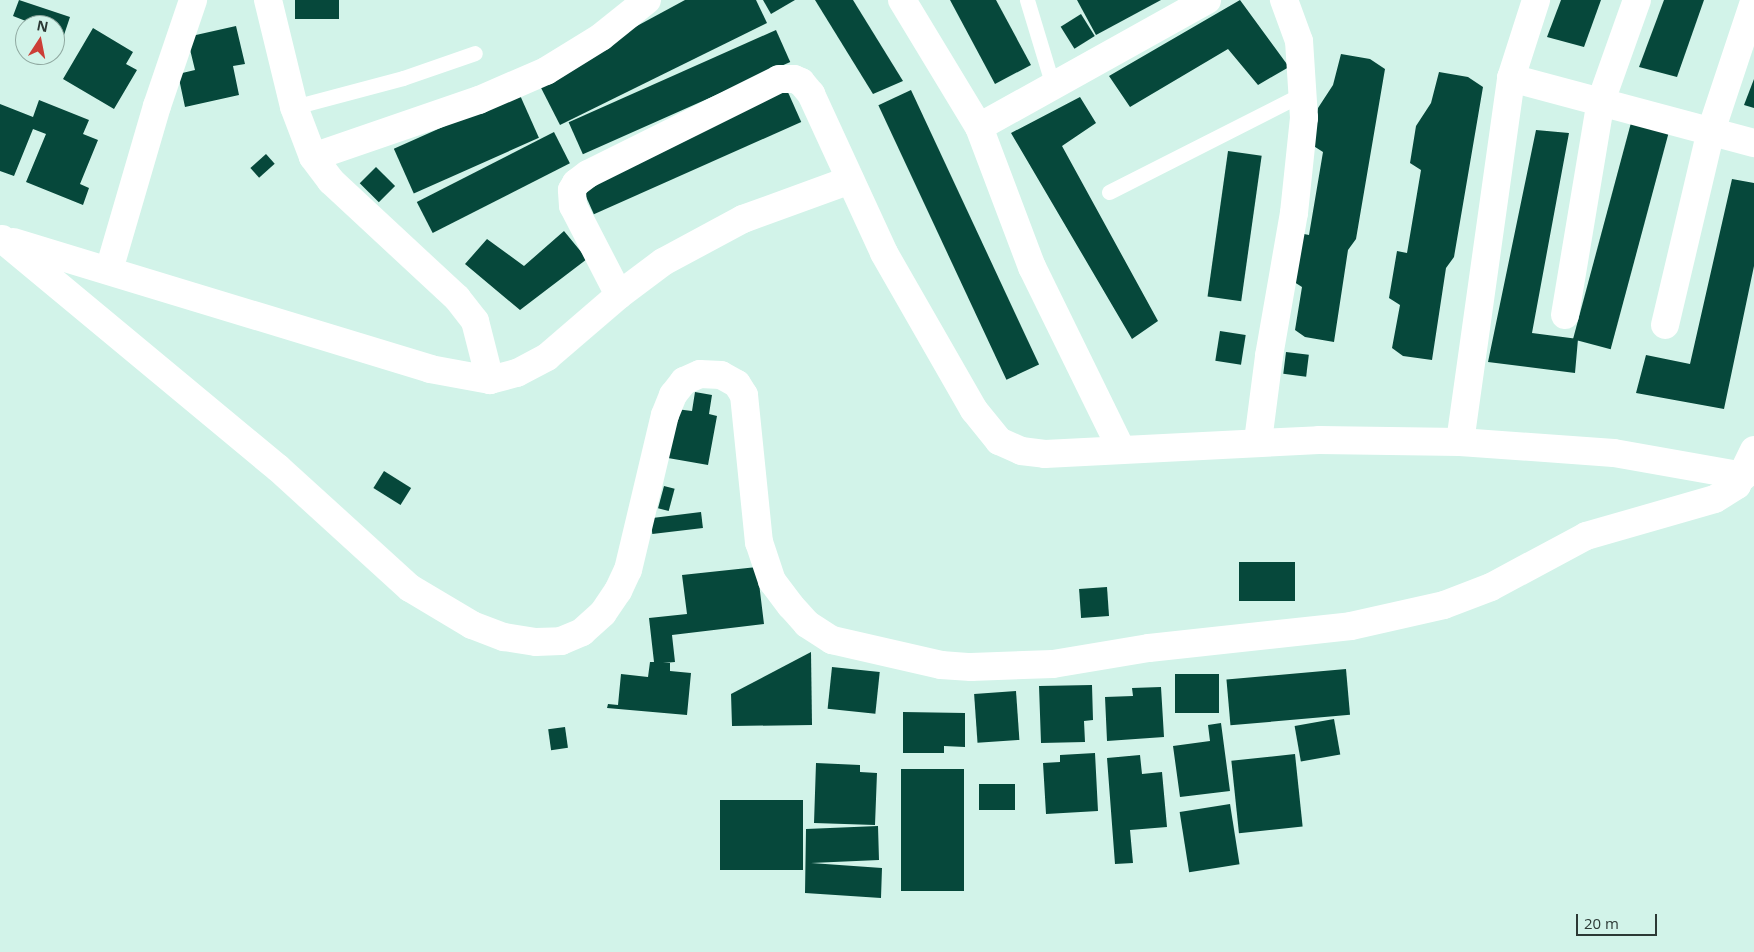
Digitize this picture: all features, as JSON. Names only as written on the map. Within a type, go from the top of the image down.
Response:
[{"type":"street","points":[[109,270],[156,106],[193,0]]},
{"type":"street","points":[[268,0],[294,107],[313,157],[331,181],[457,298],[474,320],[490,380]]},
{"type":"street","points":[[313,157],[479,100],[546,71],[601,37],[647,0]]},
{"type":"street","points":[[902,0],[978,127],[1032,267],[1121,450]]},
{"type":"street","points":[[978,127],[1207,0]]},
{"type":"street","points":[[1258,441],[1269,356],[1298,178],[1304,93],[1299,41],[1284,0]]},
{"type":"street","points":[[1460,442],[1510,78],[1536,0]]},
{"type":"street","points":[[1565,315],[1601,101],[1636,0]]},
{"type":"street","points":[[1665,325],[1712,131],[1754,2]]},
{"type":"street","points":[[619,295],[573,206],[572,190],[588,174],[786,78],[801,82],[811,94],[884,253],[986,429],[999,441],[1021,451],[1045,454],[1258,441],[1460,442],[1614,453],[1744,476]]},
{"type":"street","points":[[1510,78],[1754,143]]},
{"type":"street","points":[[1,238],[430,368],[490,380],[517,373],[548,357],[619,295],[663,262],[743,220],[850,180]]},
{"type":"street","points":[[1,238],[278,468],[410,588],[472,625],[504,637],[536,642],[561,641],[582,632],[603,612],[618,591],[628,570],[665,415],[673,395],[684,382],[700,374],[721,375],[737,384],[744,395],[759,542],[772,581],[790,606],[807,624],[832,640],[941,665],[1011,668],[1052,664],[1149,648],[1313,631],[1396,618],[1467,598],[1586,536],[1715,498],[1737,485],[1744,476],[1754,450]]},
{"type":"lane","points":[[1027,0],[1053,86]]},
{"type":"lane","points":[[294,107],[403,78],[475,53]]},
{"type":"lane","points":[[1109,192],[1304,93]]},
{"type":"building","points":[[19,0],[64,15],[15,15],[15,17],[13,16]]},
{"type":"building","points":[[295,0],[339,0],[339,19],[295,19]]},
{"type":"building","points":[[685,0],[756,0],[767,23],[560,125],[537,80]]},
{"type":"building","points":[[763,0],[795,0],[771,14]]},
{"type":"building","points":[[815,0],[853,0],[903,81],[873,94]]},
{"type":"building","points":[[950,0],[996,0],[1031,65],[995,84]]},
{"type":"building","points":[[1077,0],[1161,0],[1096,35]]},
{"type":"building","points":[[1240,0],[1289,67],[1258,85],[1228,49],[1130,107],[1109,76]]},
{"type":"building","points":[[1561,0],[1601,0],[1584,47],[1547,37]]},
{"type":"building","points":[[1664,0],[1704,0],[1677,77],[1639,67]]},
{"type":"building","points":[[1081,14],[1095,36],[1074,49],[1061,27]]},
{"type":"building","points":[[65,15],[70,17],[65,32]]},
{"type":"building","points":[[236,26],[245,64],[233,66],[239,95],[185,107],[178,74],[195,70],[187,37]]},
{"type":"building","points":[[93,28],[133,52],[126,64],[137,70],[114,109],[63,79]]},
{"type":"building","points":[[776,30],[790,62],[583,154],[569,122]]},
{"type":"building","points":[[1341,54],[1370,59],[1385,69],[1356,239],[1348,250],[1334,342],[1305,337],[1295,330],[1302,287],[1291,280],[1299,233],[1309,235],[1323,152],[1312,145],[1318,108],[1333,85]]},
{"type":"building","points":[[1439,72],[1468,77],[1483,87],[1454,257],[1446,268],[1432,360],[1403,356],[1392,348],[1400,305],[1389,298],[1397,251],[1407,253],[1421,170],[1410,163],[1416,126],[1431,103]]},
{"type":"building","points":[[1754,79],[1754,108],[1744,105]]},
{"type":"building","points":[[787,90],[801,122],[594,214],[580,182]]},
{"type":"building","points":[[911,90],[1039,365],[1006,380],[878,105]]},
{"type":"building","points":[[519,93],[539,138],[414,193],[394,149]]},
{"type":"building","points":[[1080,97],[1096,123],[1062,146],[1158,321],[1132,339],[1011,133]]},
{"type":"building","points":[[39,100],[89,120],[83,134],[98,140],[80,184],[89,188],[83,205],[26,182],[46,134],[33,129],[14,176],[0,171],[0,104],[33,117]]},
{"type":"building","points":[[1632,119],[1670,129],[1611,349],[1573,339]]},
{"type":"building","points":[[1536,130],[1569,133],[1532,333],[1578,339],[1575,373],[1488,362]]},
{"type":"building","points":[[554,132],[570,163],[433,233],[417,202]]},
{"type":"building","points":[[1228,151],[1262,156],[1241,301],[1208,297]]},
{"type":"building","points":[[266,154],[275,164],[259,178],[250,168]]},
{"type":"building","points":[[376,167],[395,186],[379,202],[360,183]]},
{"type":"building","points":[[1732,179],[1754,183],[1754,266],[1724,409],[1636,393],[1646,355],[1690,364]]},
{"type":"building","points":[[564,231],[587,259],[520,310],[465,264],[487,239],[524,266]]},
{"type":"building","points":[[1220,331],[1246,335],[1241,365],[1215,361]]},
{"type":"building","points":[[1286,352],[1309,355],[1306,377],[1283,374]]},
{"type":"building","points":[[695,392],[712,395],[709,414],[717,416],[708,465],[668,458],[676,409],[692,411]]},
{"type":"building","points":[[384,471],[411,488],[401,505],[373,488]]},
{"type":"building","points":[[664,486],[675,489],[669,511],[658,508]]},
{"type":"building","points":[[701,512],[703,528],[652,534],[650,518]]},
{"type":"building","points":[[1239,562],[1295,562],[1295,601],[1239,601]]},
{"type":"building","points":[[757,567],[764,624],[672,635],[675,662],[663,663],[670,663],[670,671],[691,673],[687,715],[607,708],[608,704],[618,705],[621,674],[648,677],[650,662],[654,662],[649,618],[687,614],[682,575]]},
{"type":"building","points":[[1107,587],[1109,616],[1081,618],[1079,589]]},
{"type":"building","points":[[811,652],[812,725],[732,726],[731,694]]},
{"type":"building","points":[[832,667],[880,672],[875,714],[828,709]]},
{"type":"building","points":[[1346,669],[1350,715],[1230,725],[1226,679]]},
{"type":"building","points":[[1175,674],[1219,674],[1219,713],[1175,713]]},
{"type":"building","points":[[1092,685],[1093,720],[1084,721],[1085,742],[1041,743],[1039,686]]},
{"type":"building","points":[[1161,687],[1164,737],[1107,741],[1105,697],[1133,696],[1132,688]]},
{"type":"building","points":[[1016,691],[1019,740],[978,743],[974,694]]},
{"type":"building","points":[[903,712],[965,713],[965,747],[944,746],[944,753],[903,753]]},
{"type":"building","points":[[1334,719],[1340,754],[1301,761],[1295,726]]},
{"type":"building","points":[[1221,723],[1230,791],[1180,797],[1173,746],[1210,741],[1208,725]]},
{"type":"building","points":[[565,727],[568,748],[551,750],[548,729]]},
{"type":"building","points":[[1095,753],[1098,811],[1046,814],[1043,763],[1060,762],[1060,755]]},
{"type":"building","points":[[1295,754],[1303,827],[1239,833],[1231,761]]},
{"type":"building","points":[[1140,755],[1142,774],[1162,772],[1167,827],[1130,830],[1133,863],[1115,864],[1107,758]]},
{"type":"building","points":[[816,763],[860,765],[860,772],[877,773],[875,825],[814,823]]},
{"type":"building","points":[[901,769],[964,769],[964,891],[901,891]]},
{"type":"building","points":[[979,784],[1015,784],[1015,810],[979,810]]},
{"type":"building","points":[[720,800],[803,800],[803,870],[720,870]]},
{"type":"building","points":[[1230,804],[1240,864],[1189,872],[1180,812]]},
{"type":"building","points":[[878,826],[879,860],[811,863],[882,868],[881,898],[805,893],[806,829]]}]
